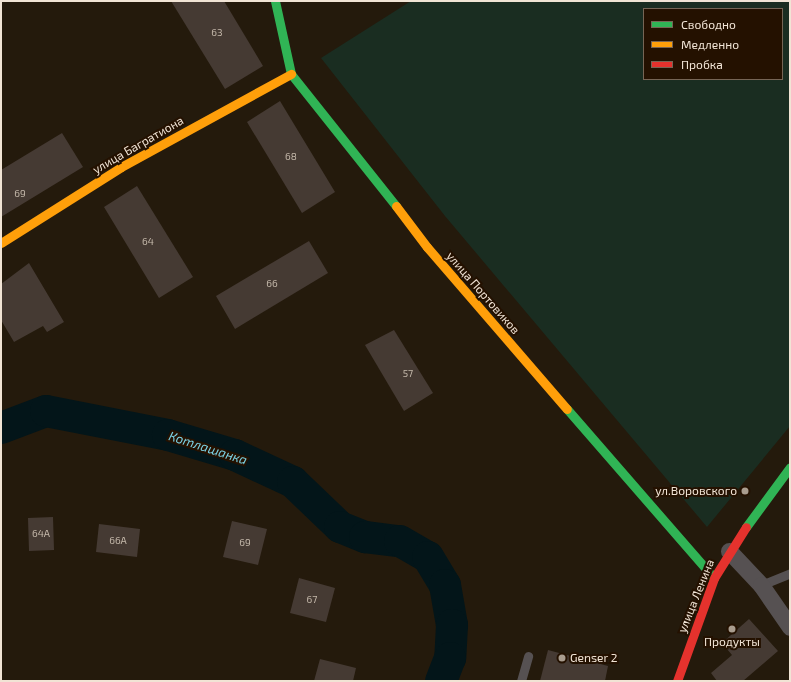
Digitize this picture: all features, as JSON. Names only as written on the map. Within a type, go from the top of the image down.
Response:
[{"type":"street","name":"улица Портовиков","points":[[274,1],[291,74],[349,144],[427,247],[714,578]]},
{"type":"street","name":"улица Багратиона","points":[[1,243],[121,167],[291,74]]},
{"type":"street","name":"улица Ленина","points":[[677,681],[714,578],[729,551],[790,467]]},
{"type":"street","points":[[729,551],[762,585],[790,627]]},
{"type":"lane","points":[[762,585],[790,573]]},
{"type":"lane","points":[[521,681],[528,656]]},
{"type":"green space","points":[[411,1],[790,1],[790,426],[707,527],[445,216],[321,58]]},
{"type":"building","points":[[171,1],[224,1],[263,66],[225,89]]},
{"type":"building","points":[[280,101],[335,192],[302,213],[247,122]]},
{"type":"building","points":[[62,133],[83,167],[1,217],[1,170]]},
{"type":"building","points":[[137,186],[193,277],[159,298],[104,207]]},
{"type":"building","points":[[309,241],[328,273],[235,329],[216,296]]},
{"type":"building","points":[[29,263],[64,322],[47,332],[43,326],[14,342],[1,320],[1,284]]},
{"type":"building","points":[[394,330],[433,393],[404,411],[365,345]]},
{"type":"building","points":[[53,517],[54,550],[29,551],[28,518]]},
{"type":"building","points":[[232,521],[267,529],[258,565],[223,557]]},
{"type":"building","points":[[99,524],[140,529],[137,557],[96,552]]},
{"type":"building","points":[[299,578],[335,588],[326,622],[290,613]]},
{"type":"building","points":[[749,619],[778,651],[743,681],[717,681],[711,673],[732,655],[722,643]]},
{"type":"building","name":"Genser 2","points":[[548,650],[608,666],[605,681],[540,681]]},
{"type":"building","points":[[320,659],[356,668],[353,681],[314,681]]},
{"type":"waterway","name":"Котлашанка","points":[[1,428],[46,411],[168,435],[235,455],[293,482],[340,527],[365,537],[400,541],[428,557],[445,585],[452,625],[450,658],[441,681]]},
{"type":"traffic: fast","points":[[275,1],[291,74],[396,206]]},
{"type":"traffic: fast","points":[[567,409],[714,578]]},
{"type":"traffic: fast","points":[[746,527],[790,467]]},
{"type":"traffic: slow","points":[[1,243],[121,167],[291,74]]},
{"type":"traffic: slow","points":[[396,206],[427,247],[567,409]]},
{"type":"traffic: jam","points":[[677,681],[714,578],[746,527]]},
{"type":"place","name":"ул.Воровского","points":[[745,491]]},
{"type":"place","name":"Продукты","points":[[732,629]]},
{"type":"place","name":"Genser 2","points":[[562,658]]}]
